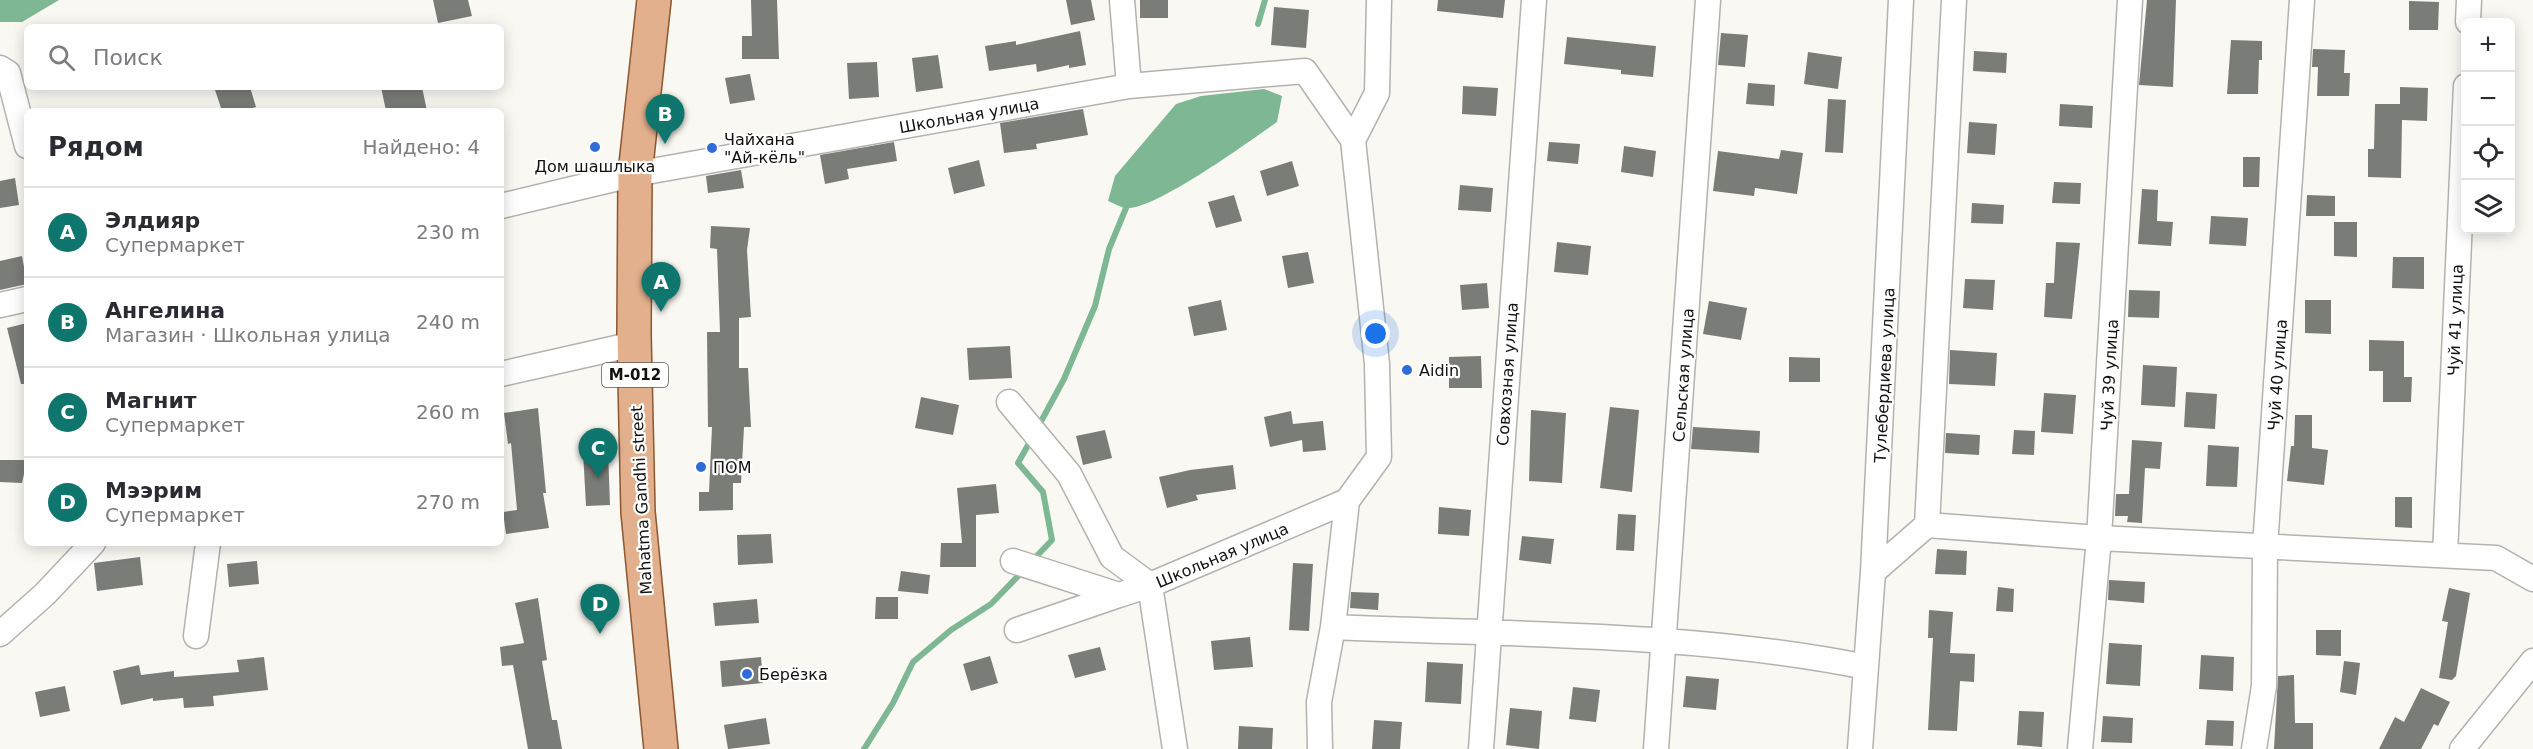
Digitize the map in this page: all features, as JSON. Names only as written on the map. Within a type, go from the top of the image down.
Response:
[{"type":"main road","name":"Mahatma Gandhi street","points":[[654,0],[635,174],[634,344],[638,512],[660,749]]},
{"type":"street","points":[[1122,0],[1129,86]]},
{"type":"street","points":[[1320,749],[1319,702],[1333,627],[1347,501],[1379,457],[1377,364],[1353,140],[1377,93],[1379,0]]},
{"type":"street","name":"Совхозная улица","points":[[1480,749],[1534,0]]},
{"type":"street","name":"Сельская улица","points":[[1656,749],[1708,0]]},
{"type":"street","name":"Тулебердиева улица","points":[[1860,749],[1873,572],[1901,0]]},
{"type":"street","points":[[1927,525],[1954,0]]},
{"type":"street","name":"Чуй 39 улица","points":[[2080,749],[2099,538],[2130,0]]},
{"type":"street","name":"Чуй 40 улица","points":[[2254,749],[2264,686],[2265,547],[2302,0]]},
{"type":"street","points":[[2468,18],[2469,0]]},
{"type":"street","points":[[0,68],[8,73],[24,134]]},
{"type":"street","name":"Школьная улица","points":[[504,205],[635,174],[1129,86],[1305,71],[1353,140]]},
{"type":"street","name":"Чуй 41 улица","points":[[2445,555],[2464,126]]},
{"type":"street","points":[[0,305],[24,300]]},
{"type":"street","points":[[504,373],[634,344]]},
{"type":"street","points":[[1009,402],[1069,474],[1112,557],[1150,585]]},
{"type":"street","name":"Школьная улица","points":[[1175,749],[1150,585],[1347,501]]},
{"type":"street","points":[[1873,572],[1927,525],[2099,538],[2496,558],[2532,575]]},
{"type":"street","points":[[0,634],[45,594],[90,546]]},
{"type":"street","points":[[196,636],[208,546]]},
{"type":"street","points":[[1013,561],[1119,595]]},
{"type":"street","points":[[1017,630],[1150,585]]},
{"type":"street","points":[[1333,627],[1664,641],[1810,656],[1866,667]]},
{"type":"street","points":[[2462,749],[2533,661]]},
{"type":"shaded area","points":[[0,0],[59,0],[22,22],[0,22]]},
{"type":"shaded area","points":[[1264,89],[1282,96],[1277,122],[1202,173],[1157,199],[1139,206],[1125,208],[1108,201],[1115,176],[1176,104],[1201,96]]},
{"type":"building","points":[[433,0],[468,0],[472,16],[438,23]]},
{"type":"building","points":[[751,0],[777,0],[779,59],[742,59],[742,36],[752,36]]},
{"type":"building","points":[[1066,0],[1091,0],[1095,20],[1071,25]]},
{"type":"building","points":[[1140,0],[1168,0],[1168,18],[1140,18]]},
{"type":"building","points":[[1438,0],[1505,0],[1503,18],[1437,11]]},
{"type":"building","points":[[2147,0],[2176,0],[2173,87],[2139,85]]},
{"type":"building","points":[[2409,1],[2439,2],[2438,30],[2409,30]]},
{"type":"building","points":[[1274,7],[1309,10],[1306,48],[1271,45]]},
{"type":"building","points":[[1080,31],[1086,65],[1069,68],[1069,65],[1037,72],[1036,64],[989,71],[985,46],[1016,41],[1016,45]]},
{"type":"building","points":[[1721,33],[1748,35],[1745,67],[1718,65]]},
{"type":"building","points":[[1567,37],[1656,46],[1653,77],[1621,74],[1621,70],[1564,64]]},
{"type":"building","points":[[2231,40],[2262,41],[2258,94],[2227,94]]},
{"type":"building","points":[[2313,49],[2345,50],[2344,73],[2350,73],[2349,96],[2317,96],[2318,67],[2312,67]]},
{"type":"building","points":[[1974,51],[2007,53],[2006,73],[1973,71]]},
{"type":"building","points":[[1808,52],[1842,57],[1838,89],[1804,84]]},
{"type":"building","points":[[938,55],[943,88],[916,92],[912,58]]},
{"type":"building","points":[[877,62],[879,97],[849,99],[847,63]]},
{"type":"building","points":[[750,74],[755,100],[730,104],[725,78]]},
{"type":"building","points":[[1748,83],[1775,85],[1774,106],[1746,104]]},
{"type":"building","points":[[1463,86],[1498,88],[1496,116],[1462,114]]},
{"type":"building","points":[[2400,87],[2428,88],[2427,121],[2402,120],[2401,178],[2368,177],[2368,149],[2374,149],[2375,104],[2400,104]]},
{"type":"building","points":[[215,90],[251,90],[256,107],[253,108],[221,108]]},
{"type":"building","points":[[382,90],[423,90],[426,108],[385,108]]},
{"type":"building","points":[[1828,99],[1846,100],[1843,153],[1825,152]]},
{"type":"building","points":[[2060,104],[2093,106],[2092,128],[2059,126]]},
{"type":"building","points":[[1083,109],[1088,135],[1036,144],[1037,149],[1004,153],[1000,123]]},
{"type":"building","points":[[1969,122],[1997,124],[1995,155],[1967,153]]},
{"type":"building","points":[[894,142],[897,161],[847,169],[849,179],[825,184],[820,155]]},
{"type":"building","points":[[1549,142],[1580,144],[1578,164],[1547,161]]},
{"type":"building","points":[[1624,146],[1656,151],[1653,177],[1621,172]]},
{"type":"building","points":[[1781,150],[1803,153],[1797,194],[1755,188],[1754,196],[1713,191],[1718,151],[1779,159]]},
{"type":"building","points":[[2243,157],[2260,157],[2259,187],[2243,187]]},
{"type":"building","points":[[979,160],[985,186],[954,194],[948,168]]},
{"type":"building","points":[[1292,161],[1299,186],[1267,196],[1260,171]]},
{"type":"building","points":[[741,170],[744,188],[708,193],[706,176]]},
{"type":"building","points":[[15,178],[19,205],[0,208],[0,181]]},
{"type":"building","points":[[2054,182],[2081,183],[2080,204],[2052,203]]},
{"type":"building","points":[[1460,185],[1493,188],[1491,212],[1458,210]]},
{"type":"building","points":[[2142,189],[2158,190],[2157,221],[2173,222],[2171,246],[2138,244]]},
{"type":"building","points":[[1234,195],[1242,221],[1216,228],[1208,202]]},
{"type":"building","points":[[2307,195],[2335,196],[2335,216],[2306,216]]},
{"type":"building","points":[[1972,203],[2004,205],[2003,224],[1971,223]]},
{"type":"building","points":[[2211,216],[2248,218],[2246,246],[2209,244]]},
{"type":"building","points":[[2334,222],[2357,222],[2357,257],[2334,256]]},
{"type":"building","points":[[711,226],[750,228],[747,250],[751,317],[739,318],[739,368],[748,368],[751,427],[744,427],[741,483],[733,483],[733,510],[699,511],[699,492],[709,492],[712,427],[708,427],[707,332],[720,332],[717,249],[710,248]]},
{"type":"building","points":[[1557,242],[1591,246],[1588,275],[1554,272]]},
{"type":"building","points":[[2056,242],[2080,243],[2072,319],[2044,317],[2046,283],[2054,283]]},
{"type":"building","points":[[1308,252],[1314,283],[1288,288],[1282,256]]},
{"type":"building","points":[[22,256],[24,285],[0,290],[0,261]]},
{"type":"building","points":[[2393,257],[2424,257],[2424,289],[2392,288]]},
{"type":"building","points":[[1965,279],[1995,280],[1993,310],[1963,308]]},
{"type":"building","points":[[1487,283],[1489,308],[1462,310],[1460,285]]},
{"type":"building","points":[[2129,290],[2160,291],[2159,318],[2128,317]]},
{"type":"building","points":[[1221,300],[1227,330],[1194,336],[1188,307]]},
{"type":"building","points":[[2305,300],[2331,300],[2331,334],[2305,333]]},
{"type":"building","points":[[1709,301],[1747,308],[1741,340],[1703,334]]},
{"type":"building","points":[[24,324],[24,384],[21,384],[7,328]]},
{"type":"building","points":[[2369,340],[2404,341],[2404,377],[2412,377],[2411,402],[2383,402],[2383,371],[2369,371]]},
{"type":"building","points":[[1010,346],[1012,378],[969,380],[967,348]]},
{"type":"building","points":[[1950,350],[1997,353],[1995,386],[1949,384]]},
{"type":"building","points":[[1481,356],[1482,388],[1449,388],[1449,357]]},
{"type":"building","points":[[1789,357],[1820,358],[1820,382],[1789,382]]},
{"type":"building","points":[[2143,365],[2177,367],[2175,407],[2141,405]]},
{"type":"building","points":[[2186,392],[2217,394],[2215,429],[2184,427]]},
{"type":"building","points":[[2044,393],[2076,395],[2073,434],[2041,432]]},
{"type":"building","points":[[921,397],[959,405],[953,435],[915,428]]},
{"type":"building","points":[[1610,407],[1639,410],[1632,492],[1600,488]]},
{"type":"building","points":[[538,408],[546,493],[543,493],[549,528],[506,534],[504,512],[517,510],[511,443],[508,444],[504,413]]},
{"type":"building","points":[[1531,410],[1566,413],[1562,483],[1529,481]]},
{"type":"building","points":[[1291,411],[1293,424],[1323,421],[1326,450],[1303,452],[1302,440],[1270,447],[1264,417]]},
{"type":"building","points":[[2295,415],[2312,415],[2312,448],[2328,450],[2324,485],[2287,481],[2291,446],[2294,446]]},
{"type":"building","points":[[1693,427],[1760,431],[1759,453],[1691,449]]},
{"type":"building","points":[[1105,430],[1112,458],[1083,465],[1076,436]]},
{"type":"building","points":[[2014,430],[2035,431],[2034,455],[2012,454]]},
{"type":"building","points":[[1946,433],[1980,435],[1979,455],[1945,453]]},
{"type":"building","points":[[2132,440],[2162,442],[2160,469],[2145,468],[2142,523],[2127,522],[2128,516],[2115,516],[2116,494],[2129,494]]},
{"type":"building","points":[[2208,445],[2239,447],[2237,487],[2206,486]]},
{"type":"building","points":[[608,450],[610,505],[586,506],[583,451]]},
{"type":"building","points":[[0,460],[24,460],[22,483],[0,482]]},
{"type":"building","points":[[1233,465],[1236,489],[1196,495],[1198,500],[1167,508],[1159,477],[1190,470]]},
{"type":"building","points":[[996,484],[999,513],[976,515],[976,567],[940,567],[941,543],[962,543],[957,488]]},
{"type":"building","points":[[2395,497],[2412,497],[2412,528],[2395,527]]},
{"type":"building","points":[[1439,507],[1471,510],[1469,536],[1438,534]]},
{"type":"building","points":[[1618,514],[1636,515],[1634,551],[1616,550]]},
{"type":"building","points":[[771,534],[773,563],[738,565],[737,535]]},
{"type":"building","points":[[1522,536],[1554,539],[1551,564],[1519,560]]},
{"type":"building","points":[[1937,549],[1967,551],[1966,575],[1935,574]]},
{"type":"building","points":[[140,557],[143,585],[97,591],[94,563]]},
{"type":"building","points":[[257,561],[259,584],[229,587],[227,564]]},
{"type":"building","points":[[1293,563],[1313,564],[1309,631],[1289,630]]},
{"type":"building","points":[[901,571],[930,575],[928,594],[898,591]]},
{"type":"building","points":[[2109,580],[2145,582],[2144,603],[2108,600]]},
{"type":"building","points":[[1998,587],[2014,589],[2013,612],[1996,611]]},
{"type":"building","points":[[2449,588],[2470,593],[2456,676],[2452,680],[2439,678],[2448,622],[2442,621]]},
{"type":"building","points":[[1351,592],[1379,593],[1378,610],[1350,608]]},
{"type":"building","points":[[876,597],[898,597],[898,619],[875,619]]},
{"type":"building","points":[[538,598],[547,660],[542,661],[552,720],[557,720],[562,749],[528,749],[513,665],[502,666],[500,647],[524,643],[515,603]]},
{"type":"building","points":[[757,599],[759,623],[715,626],[713,603]]},
{"type":"building","points":[[1929,610],[1953,612],[1950,653],[1975,654],[1974,682],[1960,681],[1957,731],[1928,730],[1933,638],[1928,638]]},
{"type":"building","points":[[2316,630],[2341,630],[2341,656],[2316,655]]},
{"type":"building","points":[[1250,637],[1253,667],[1214,670],[1211,641]]},
{"type":"building","points":[[2109,643],[2142,645],[2140,686],[2106,684]]},
{"type":"building","points":[[1100,647],[1106,670],[1075,678],[1068,655]]},
{"type":"building","points":[[2201,655],[2234,657],[2233,691],[2199,689]]},
{"type":"building","points":[[990,656],[998,683],[971,691],[963,664]]},
{"type":"building","points":[[264,657],[268,690],[213,696],[214,706],[184,708],[183,698],[153,701],[153,698],[121,705],[113,671],[139,665],[141,675],[174,671],[174,677],[239,672],[237,660]]},
{"type":"building","points":[[761,657],[763,683],[722,687],[720,661]]},
{"type":"building","points":[[2344,661],[2360,663],[2356,695],[2340,692]]},
{"type":"building","points":[[1427,662],[1463,664],[1461,704],[1425,702]]},
{"type":"building","points":[[2294,675],[2295,723],[2313,723],[2313,749],[2274,749],[2278,676]]},
{"type":"building","points":[[1686,676],[1719,679],[1716,710],[1683,707]]},
{"type":"building","points":[[65,686],[70,711],[40,717],[35,692]]},
{"type":"building","points":[[1573,687],[1600,690],[1596,722],[1569,719]]},
{"type":"building","points":[[2421,688],[2450,702],[2438,726],[2434,724],[2421,749],[2379,749],[2395,717],[2404,722]]},
{"type":"building","points":[[1510,708],[1542,711],[1539,749],[1506,745]]},
{"type":"building","points":[[2019,711],[2044,712],[2042,747],[2017,745]]},
{"type":"building","points":[[2103,716],[2133,718],[2132,743],[2101,742]]},
{"type":"building","points":[[766,718],[770,744],[728,749],[724,725]]},
{"type":"building","points":[[1374,720],[1402,722],[1400,749],[1372,749]]},
{"type":"building","points":[[2207,720],[2234,721],[2233,746],[2205,745]]},
{"type":"building","points":[[1239,726],[1273,728],[1272,749],[1238,749]]},
{"type":"waterway","points":[[1258,24],[1265,0]]},
{"type":"waterway","points":[[1038,427],[1064,379],[1095,306],[1109,249],[1126,208]]},
{"type":"waterway","points":[[1032,438],[1018,463],[1043,492],[1052,540],[1033,560]]},
{"type":"waterway","points":[[864,749],[893,703],[913,662],[951,630],[991,604],[1024,570]]},
{"type":"place","name":"Ангелина","points":[[665,144]]},
{"type":"place","name":"Дом шашлыка","points":[[595,147]]},
{"type":"place","name":"Чайхана \"Ай-кёль\"","points":[[712,148]]},
{"type":"place","name":"Элдияр","points":[[661,312]]},
{"type":"place","name":"Aidin","points":[[1407,370]]},
{"type":"place","name":"ПОМ","points":[[701,467]]},
{"type":"place","name":"Магнит","points":[[598,478]]},
{"type":"place","name":"Мээрим","points":[[600,634]]},
{"type":"place","name":"Берёзка","points":[[747,674]]}]
